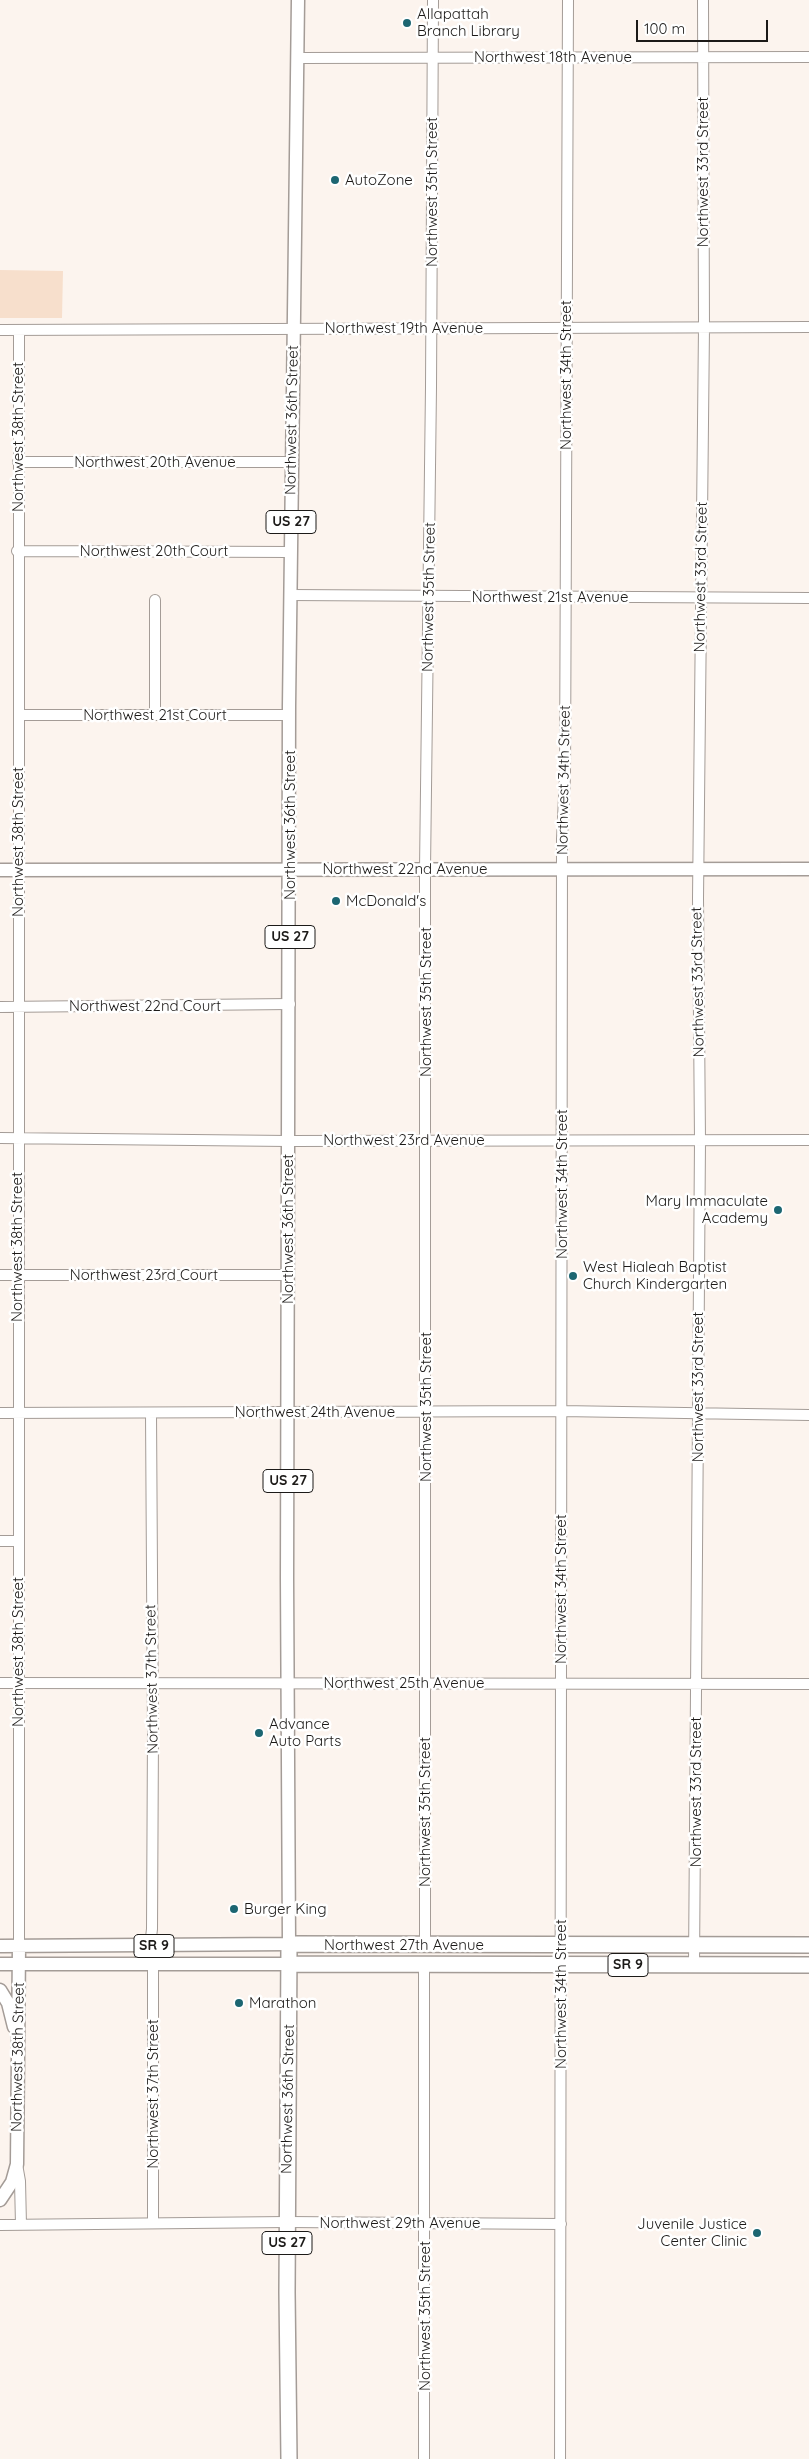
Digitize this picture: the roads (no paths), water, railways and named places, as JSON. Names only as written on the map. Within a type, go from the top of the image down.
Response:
[{"type":"highway","name":"Northwest 27th Avenue","points":[[289,1944],[809,1945]]},
{"type":"highway","name":"Northwest 36th Street","points":[[289,1944],[287,2222],[289,2459]]},
{"type":"highway","points":[[424,1963],[432,1949],[441,1945]]},
{"type":"highway","name":"Northwest 27th Avenue","points":[[289,1964],[809,1965]]},
{"type":"main road","name":"Northwest 36th Street","points":[[289,1944],[287,1682],[290,1004],[289,715],[298,0]]},
{"type":"main road","name":"Northwest 22nd Avenue","points":[[0,870],[809,869]]},
{"type":"main road","name":"Northwest 27th Avenue","points":[[0,1946],[289,1944]]},
{"type":"main road","name":"Northwest 38th Street","points":[[0,2200],[12,2182],[17,2164],[19,1946]]},
{"type":"main road","points":[[118,1964],[134,1955],[144,1953],[150,1946]]},
{"type":"main road","name":"Northwest 27th Avenue","points":[[0,1964],[289,1964]]},
{"type":"main road","points":[[0,1990],[11,2012],[17,2054]]},
{"type":"street","name":"Northwest 35th Street","points":[[425,1945],[427,1411],[425,869],[430,597],[433,0]]},
{"type":"street","name":"Northwest 34th Street","points":[[560,2459],[562,869],[566,597],[568,0]]},
{"type":"street","name":"Northwest 33rd Street","points":[[694,1965],[700,1140],[698,869],[704,327],[703,0]]},
{"type":"street","name":"Northwest 18th Avenue","points":[[297,58],[809,57]]},
{"type":"street","name":"Northwest 19th Avenue","points":[[0,330],[809,327]]},
{"type":"street","name":"Northwest 38th Street","points":[[18,330],[17,551],[20,715],[17,1138],[19,1946]]},
{"type":"street","name":"Northwest 20th Avenue","points":[[18,462],[291,462]]},
{"type":"street","name":"Northwest 20th Court","points":[[17,551],[290,552]]},
{"type":"street","name":"Northwest 21st Avenue","points":[[290,595],[809,598]]},
{"type":"street","points":[[154,715],[155,600]]},
{"type":"street","name":"Northwest 21st Court","points":[[20,715],[289,715]]},
{"type":"street","name":"Northwest 22nd Court","points":[[0,1007],[290,1004]]},
{"type":"street","name":"Northwest 23rd Avenue","points":[[0,1138],[288,1141],[809,1140]]},
{"type":"street","name":"Northwest 23rd Court","points":[[0,1275],[288,1275]]},
{"type":"street","name":"Northwest 24th Avenue","points":[[0,1412],[561,1411],[809,1415]]},
{"type":"street","name":"Northwest 37th Street","points":[[150,1946],[152,1929],[151,1412]]},
{"type":"street","points":[[0,1541],[17,1541]]},
{"type":"street","name":"Northwest 25th Avenue","points":[[0,1682],[809,1684]]},
{"type":"street","name":"Northwest 35th Street","points":[[424,1963],[424,2459]]},
{"type":"street","name":"Northwest 37th Street","points":[[153,1964],[153,2223]]},
{"type":"street","name":"Northwest 38th Street","points":[[17,2164],[20,2181],[20,2225]]},
{"type":"street","name":"Northwest 29th Avenue","points":[[0,2225],[287,2222],[560,2224]]},
{"type":"place","name":"Allapattah Branch Library","points":[[407,23]]},
{"type":"place","name":"AutoZone","points":[[335,180]]},
{"type":"place","name":"McDonald's","points":[[336,901]]},
{"type":"place","name":"Mary Immaculate Academy","points":[[778,1210]]},
{"type":"place","name":"West Hialeah Baptist Church Kindergarten","points":[[573,1276]]},
{"type":"place","name":"Advance Auto Parts","points":[[259,1733]]},
{"type":"place","name":"Burger King","points":[[234,1909]]},
{"type":"place","name":"Marathon","points":[[239,2003]]},
{"type":"place","name":"Juvenile Justice Center Clinic","points":[[757,2233]]}]
